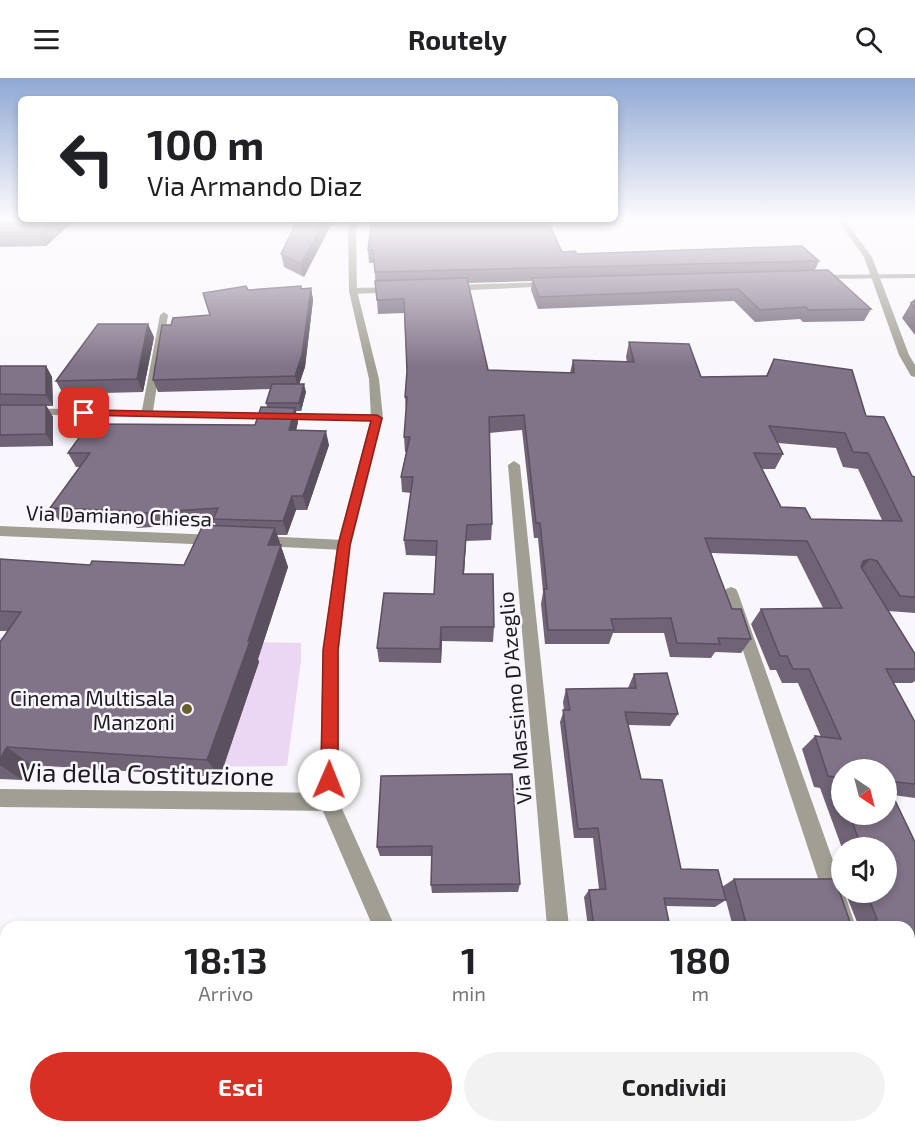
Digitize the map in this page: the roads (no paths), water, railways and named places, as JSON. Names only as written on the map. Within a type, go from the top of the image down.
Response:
[{"type":"street","points":[[353,268],[353,291],[374,379],[377,418],[344,545],[330,650],[329,802],[381,921]]},
{"type":"street","points":[[872,268],[904,355],[915,374]]},
{"type":"street","points":[[805,277],[915,276]]},
{"type":"street","points":[[446,288],[562,284]]},
{"type":"street","points":[[353,291],[411,289]]},
{"type":"street","points":[[147,414],[164,315]]},
{"type":"street","points":[[904,355],[915,356]]},
{"type":"street","points":[[0,411],[377,418]]},
{"type":"street","name":"Via Massimo D'Azeglio","points":[[514,465],[557,921]]},
{"type":"street","name":"Via Damiano Chiesa","points":[[0,531],[225,540]]},
{"type":"street","points":[[249,541],[344,545]]},
{"type":"street","points":[[731,593],[843,921]]},
{"type":"street","name":"Via della Costituzione","points":[[0,798],[329,802]]},
{"type":"place","name":"Cinema Multisala Manzoni","points":[[187,709]]}]
